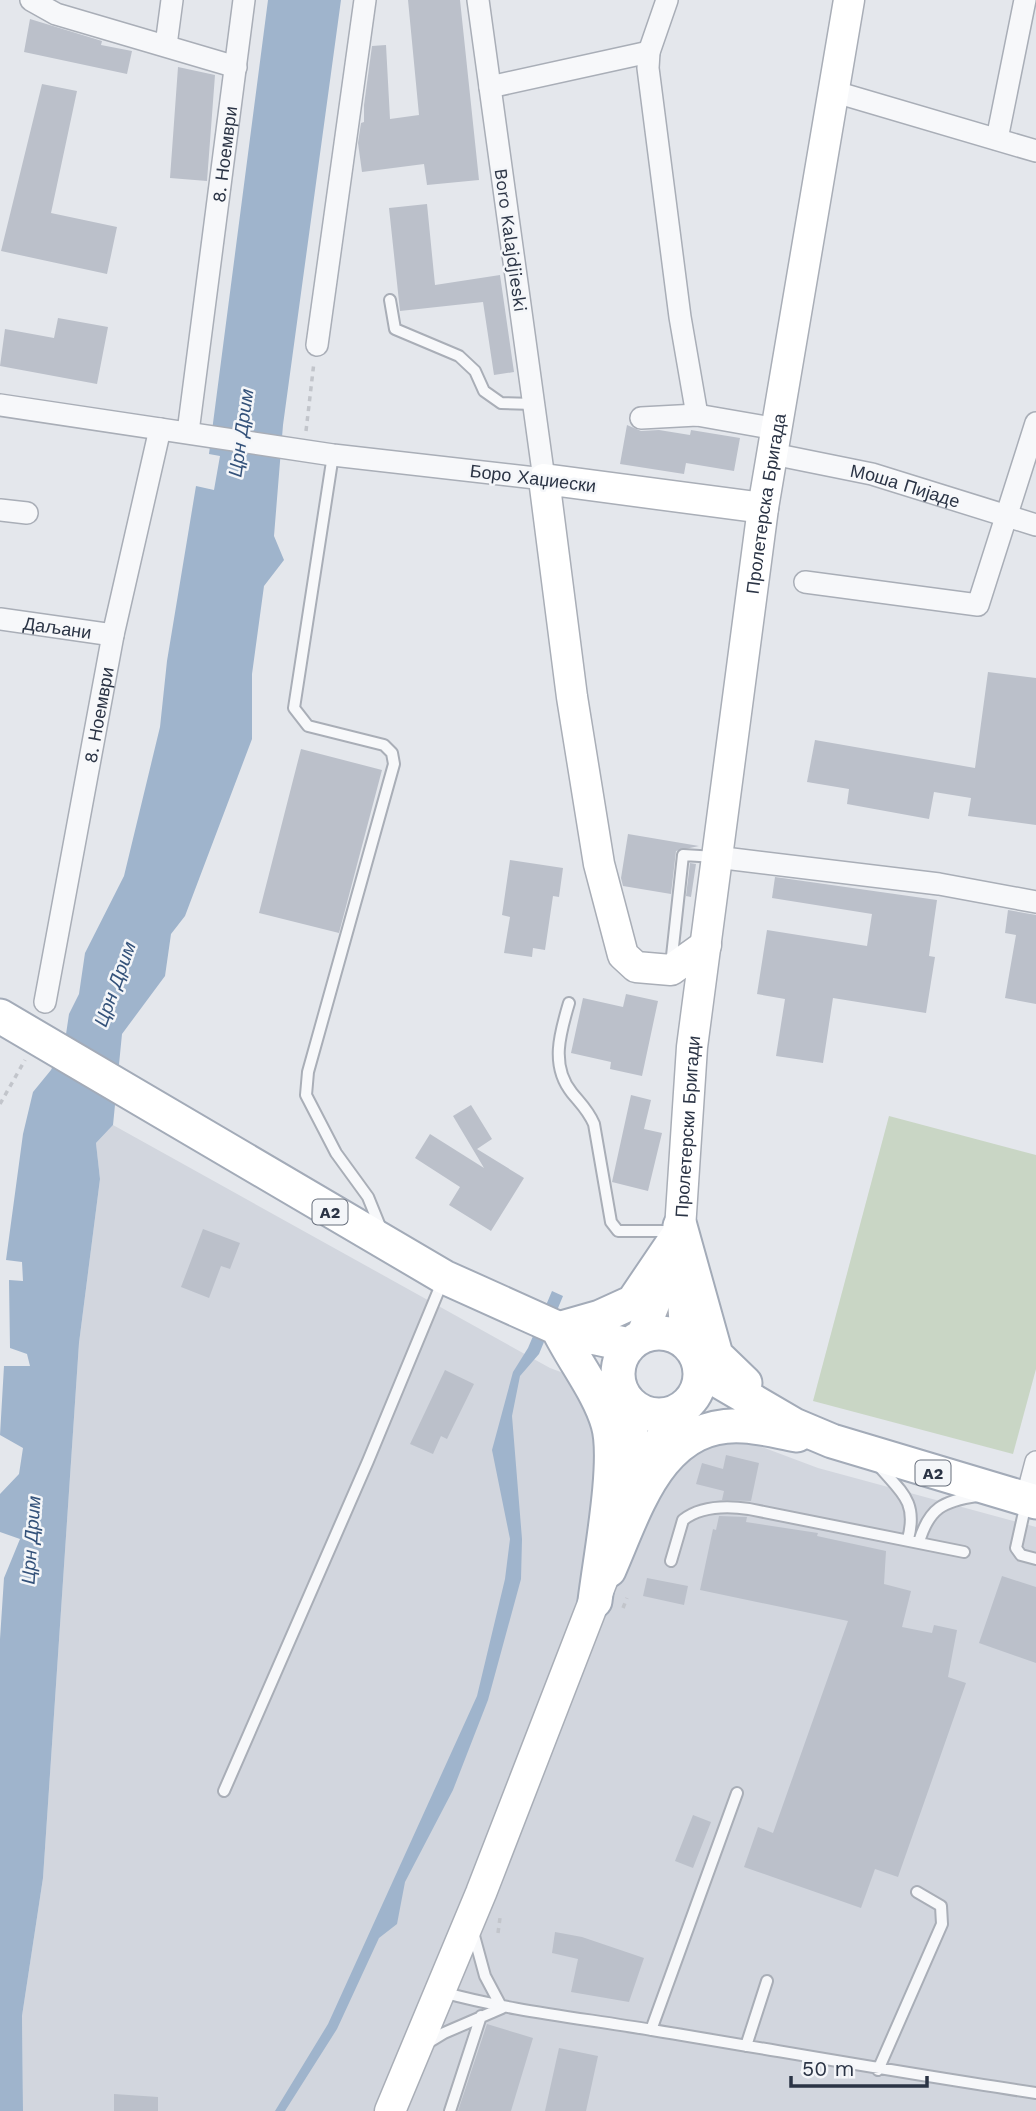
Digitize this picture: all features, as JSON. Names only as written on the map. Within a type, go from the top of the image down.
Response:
[{"type":"main road","name":"A2","points":[[0,1016],[444,1277],[558,1329],[635,1341],[657,1332],[672,1335],[689,1381],[832,1441],[1020,1498]]},
{"type":"main road","points":[[615,1602],[609,1425],[595,1393],[573,1361],[558,1329],[600,1317],[633,1302],[679,1234]]},
{"type":"main road","points":[[679,1234],[716,1355],[747,1385],[832,1441]]},
{"type":"main road","name":"A2","points":[[558,1329],[645,1413],[662,1416],[689,1381]]},
{"type":"main road","points":[[626,1396],[620,1358],[635,1341]]},
{"type":"main road","points":[[615,1602],[648,1480],[673,1452],[697,1433],[743,1426],[832,1441]]},
{"type":"street","points":[[31,0],[56,14],[236,67]]},
{"type":"street","points":[[166,45],[172,0]]},
{"type":"street","name":"8. Ноември","points":[[188,432],[244,0]]},
{"type":"street","points":[[315,355],[365,0]]},
{"type":"street","name":"Boro Kalajdjieski","points":[[478,0],[544,479]]},
{"type":"street","points":[[667,0],[649,52],[650,80],[680,317],[697,415]]},
{"type":"street","name":"Пролетерска Бригада","points":[[698,1011],[763,508],[849,0]]},
{"type":"street","points":[[997,139],[1025,0]]},
{"type":"street","points":[[490,87],[649,52]]},
{"type":"street","points":[[832,91],[1036,151]]},
{"type":"street","name":"Боро Хаџиески","points":[[0,405],[333,455],[763,508]]},
{"type":"street","name":"Моша Пијаде","points":[[641,418],[697,415],[872,474],[1036,525]]},
{"type":"street","points":[[805,582],[978,605],[1036,423]]},
{"type":"street","name":"8. Ноември","points":[[45,1002],[113,635],[160,429]]},
{"type":"street","points":[[544,479],[572,697],[599,864],[623,955],[636,967],[671,970],[706,946]]},
{"type":"street","points":[[0,510],[27,513]]},
{"type":"street","name":"Даљани","points":[[0,619],[113,635]]},
{"type":"street","points":[[716,857],[939,884],[1036,902]]},
{"type":"street","points":[[671,970],[698,1011]]},
{"type":"street","name":"Пролетерски Бригади","points":[[689,1381],[679,1234],[698,1011]]},
{"type":"street","name":"Пролетерски Бригади","points":[[635,1341],[679,1234]]},
{"type":"street","points":[[631,1487],[689,1381]]},
{"type":"street","points":[[390,2111],[470,1919],[615,1602],[631,1487],[626,1396]]},
{"type":"street","points":[[1020,1498],[1036,1462]]},
{"type":"lane","points":[[390,300],[395,329],[459,356],[475,371],[484,391],[501,403],[534,404]]},
{"type":"lane","points":[[333,455],[294,708],[308,726],[384,745],[392,753],[394,764],[308,1072],[306,1095],[336,1153],[368,1197],[388,1244]]},
{"type":"lane","points":[[671,970],[682,855],[716,857]]},
{"type":"lane","points":[[569,1003],[557,1061],[562,1079],[588,1110],[594,1124],[611,1222],[618,1231],[679,1234]]},
{"type":"lane","points":[[224,1791],[368,1461],[444,1277]]},
{"type":"lane","points":[[867,1452],[906,1497],[913,1519],[908,1539]]},
{"type":"lane","points":[[919,1542],[925,1522],[941,1505],[1020,1498],[1016,1548],[1021,1555],[1036,1559]]},
{"type":"lane","points":[[671,1561],[683,1520],[693,1514],[724,1507],[749,1509],[964,1552]]},
{"type":"lane","points":[[651,2029],[737,1793]]},
{"type":"lane","points":[[878,2070],[942,1924],[941,1906],[917,1892]]},
{"type":"lane","points":[[470,1919],[479,1960],[502,2008]]},
{"type":"lane","points":[[746,2046],[766,1981]]},
{"type":"lane","points":[[439,1992],[502,2008],[651,2029],[878,2070],[1036,2093]]},
{"type":"lane","points":[[414,2052],[444,2033],[502,2008]]},
{"type":"lane","points":[[450,2111],[481,2015]]},
{"type":"path","points":[[303,450],[315,355]]},
{"type":"path","points":[[0,1104],[42,1040]]},
{"type":"path","points":[[498,1933],[500,1918]]},
{"type":"shaded area","points":[[113,1125],[550,1368],[818,1468],[1036,1527],[1036,2111],[23,2111],[22,2016],[43,1878],[79,1343],[100,1179],[96,1143]]},
{"type":"green space","points":[[889,1116],[1036,1155],[1036,1369],[1013,1454],[813,1401]]},
{"type":"water","name":"Црн Дрим","points":[[268,0],[341,0],[283,425],[274,536],[284,560],[264,586],[252,674],[252,739],[185,916],[171,934],[165,976],[122,1034],[113,1125],[96,1143],[100,1179],[79,1343],[43,1878],[22,2016],[23,2111],[0,2111],[0,1639],[4,1578],[20,1539],[0,1532],[0,1494],[19,1474],[23,1448],[0,1435],[4,1366],[30,1366],[27,1354],[10,1348],[9,1280],[23,1281],[22,1262],[6,1260],[23,1134],[33,1092],[51,1070],[65,1041],[69,1014],[79,994],[85,953],[124,876],[160,727],[167,661],[196,486],[214,490],[220,456],[209,454]]},
{"type":"water","points":[[552,1291],[563,1296],[539,1354],[520,1376],[512,1416],[522,1539],[521,1579],[488,1700],[453,1790],[405,1882],[397,1924],[379,1938],[337,2029],[285,2111],[275,2111],[328,2024],[477,1696],[505,1579],[510,1539],[492,1450],[513,1372],[528,1348]]},
{"type":"building","points":[[408,0],[460,0],[479,180],[427,185],[424,164],[362,172],[358,143],[361,123],[364,122],[372,46],[386,45],[390,119],[419,115]]},
{"type":"building","points":[[30,19],[102,41],[101,45],[132,51],[127,74],[24,52]]},
{"type":"building","points":[[178,67],[215,75],[207,181],[170,178]]},
{"type":"building","points":[[42,84],[77,91],[51,213],[117,227],[107,274],[1,251]]},
{"type":"building","points":[[427,204],[435,285],[500,275],[514,372],[494,375],[483,302],[400,311],[389,208]]},
{"type":"building","points":[[58,318],[108,327],[97,384],[0,366],[5,329],[54,338]]},
{"type":"building","points":[[627,425],[641,431],[659,430],[690,435],[691,430],[740,438],[734,471],[686,463],[684,474],[620,464]]},
{"type":"building","points":[[988,672],[1036,678],[1036,825],[968,816],[971,798],[934,792],[929,819],[847,804],[849,789],[807,782],[815,740],[975,768]]},
{"type":"building","points":[[301,749],[382,770],[339,933],[259,913]]},
{"type":"building","points":[[628,834],[699,846],[676,851],[671,894],[623,886],[621,878]]},
{"type":"building","points":[[510,860],[563,868],[559,897],[553,896],[545,950],[533,948],[532,957],[504,953],[510,917],[502,915]]},
{"type":"building","points":[[690,863],[696,864],[691,897],[686,896]]},
{"type":"building","points":[[775,877],[937,900],[929,956],[935,957],[926,1013],[833,998],[823,1063],[776,1056],[785,999],[757,994],[767,930],[867,946],[872,914],[772,898]]},
{"type":"building","points":[[1008,910],[1036,915],[1036,1004],[1005,998],[1016,935],[1005,933]]},
{"type":"building","points":[[626,994],[658,1001],[642,1076],[610,1069],[611,1062],[571,1053],[583,998],[623,1007]]},
{"type":"building","points":[[631,1095],[651,1100],[644,1129],[662,1133],[648,1191],[612,1182]]},
{"type":"building","points":[[471,1105],[492,1139],[477,1149],[524,1178],[491,1231],[449,1205],[460,1187],[415,1158],[430,1134],[484,1168],[453,1116]]},
{"type":"building","points":[[203,1229],[240,1243],[230,1269],[221,1266],[209,1298],[181,1287]]},
{"type":"building","points":[[445,1370],[474,1384],[447,1439],[441,1436],[433,1454],[410,1444]]},
{"type":"building","points":[[726,1455],[759,1463],[751,1501],[722,1500],[724,1491],[696,1484],[702,1463],[723,1469]]},
{"type":"building","points":[[719,1516],[747,1517],[746,1522],[818,1533],[817,1536],[886,1551],[884,1584],[911,1591],[902,1627],[932,1633],[934,1625],[957,1630],[948,1677],[966,1683],[898,1877],[875,1869],[861,1908],[744,1867],[758,1827],[773,1833],[848,1621],[700,1590],[713,1529],[716,1530]]},
{"type":"building","points":[[1002,1576],[1036,1587],[1036,1663],[979,1643]]},
{"type":"building","points":[[647,1578],[688,1586],[684,1605],[643,1596]]},
{"type":"building","points":[[693,1815],[711,1822],[693,1868],[675,1861]]},
{"type":"building","points":[[555,1932],[582,1937],[644,1958],[629,2002],[571,1992],[578,1959],[552,1953]]},
{"type":"building","points":[[487,2024],[533,2038],[511,2111],[458,2111]]},
{"type":"building","points":[[559,2048],[598,2056],[586,2111],[545,2111]]},
{"type":"building","points":[[114,2094],[158,2097],[158,2111],[114,2111]]}]
